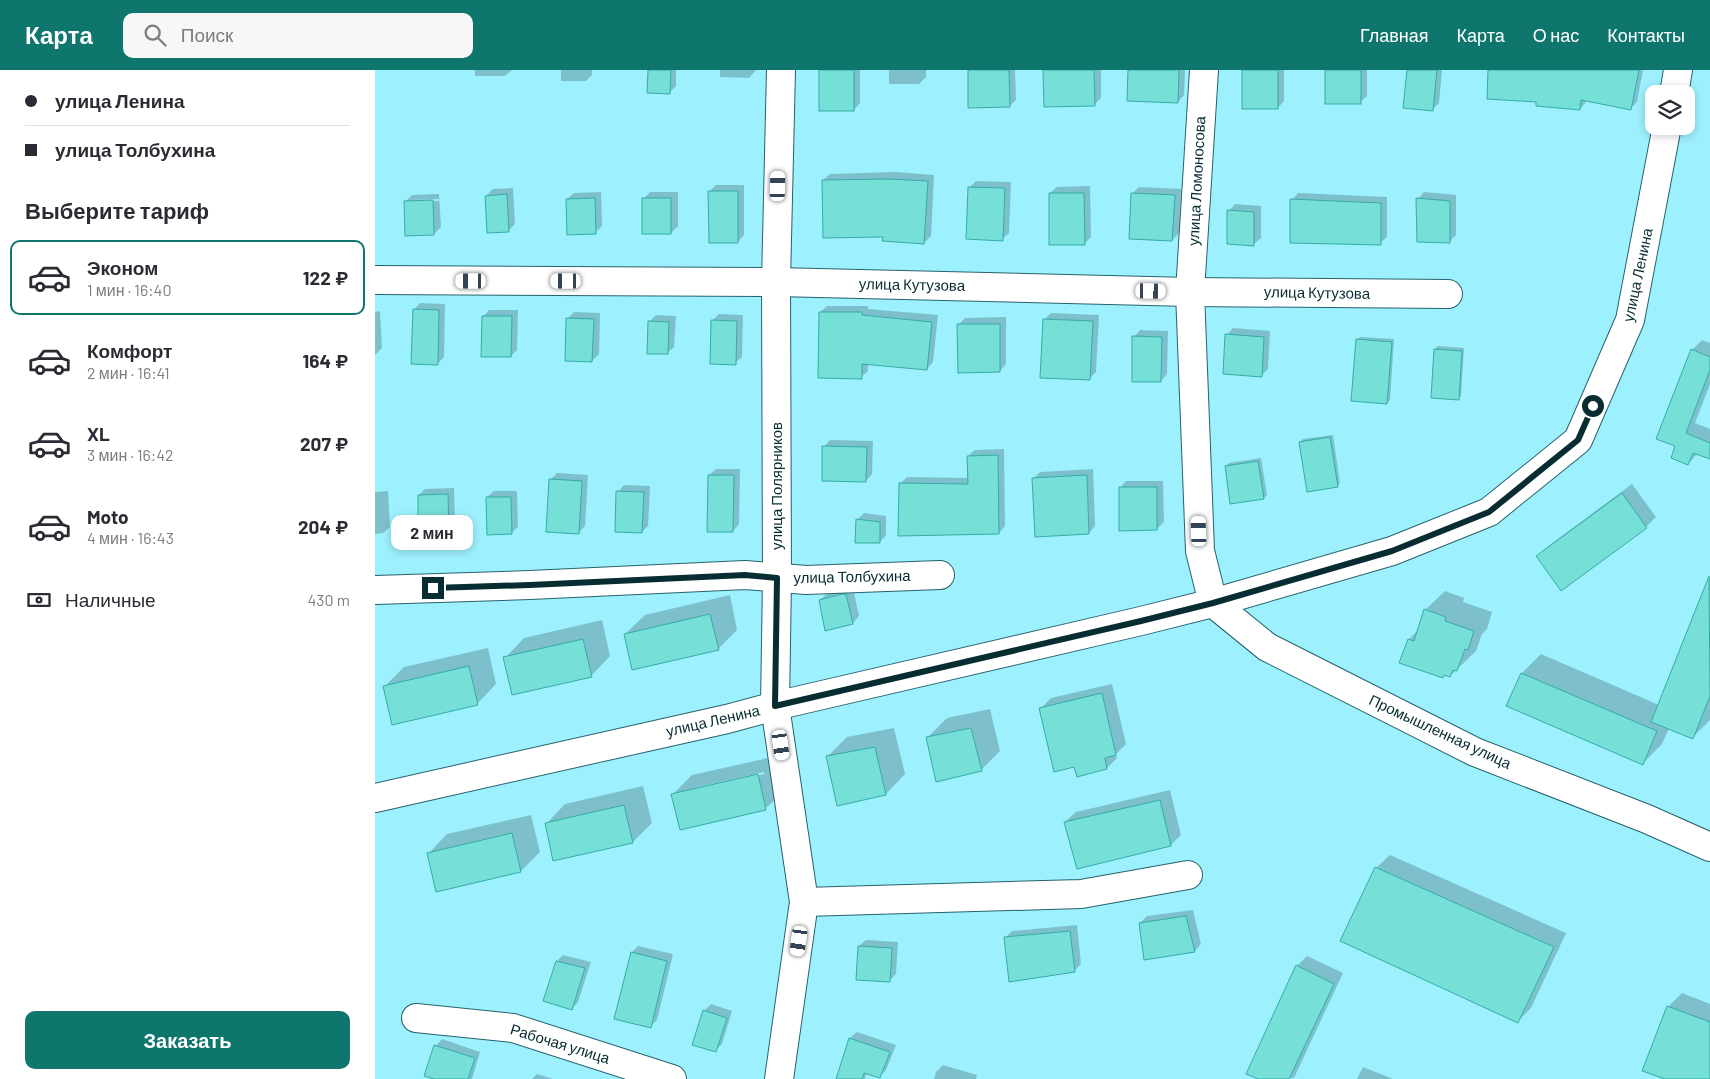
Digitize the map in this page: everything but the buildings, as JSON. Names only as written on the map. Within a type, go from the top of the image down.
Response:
[{"type":"street","name":"улица Полярников","points":[[779,1079],[805,902],[775,706],[777,578],[776,282],[781,70]]},
{"type":"street","name":"улица Ломоносова","points":[[1204,70],[1190,292],[1200,551],[1213,603]]},
{"type":"street","points":[[1676,85],[1678,70]]},
{"type":"street","name":"улица Ленина","points":[[375,798],[727,719],[775,706],[1213,603],[1392,551],[1489,512],[1578,440],[1630,320],[1665,135]]},
{"type":"street","name":"улица Кутузова","points":[[375,280],[776,282],[1190,292],[1449,294]]},
{"type":"street","name":"улица Толбухина","points":[[375,590],[745,575],[806,580],[940,575]]},
{"type":"street","name":"Промышленная улица","points":[[1213,603],[1267,647],[1475,752],[1647,818],[1710,847]]},
{"type":"street","points":[[805,902],[1081,894],[1188,875]]},
{"type":"street","name":"Рабочая улица","points":[[416,1018],[513,1028],[672,1079]]},
{"type":"route","points":[[433,588],[745,575],[777,578],[775,706],[1213,603],[1392,551],[1489,512],[1578,440],[1593,406]]}]
